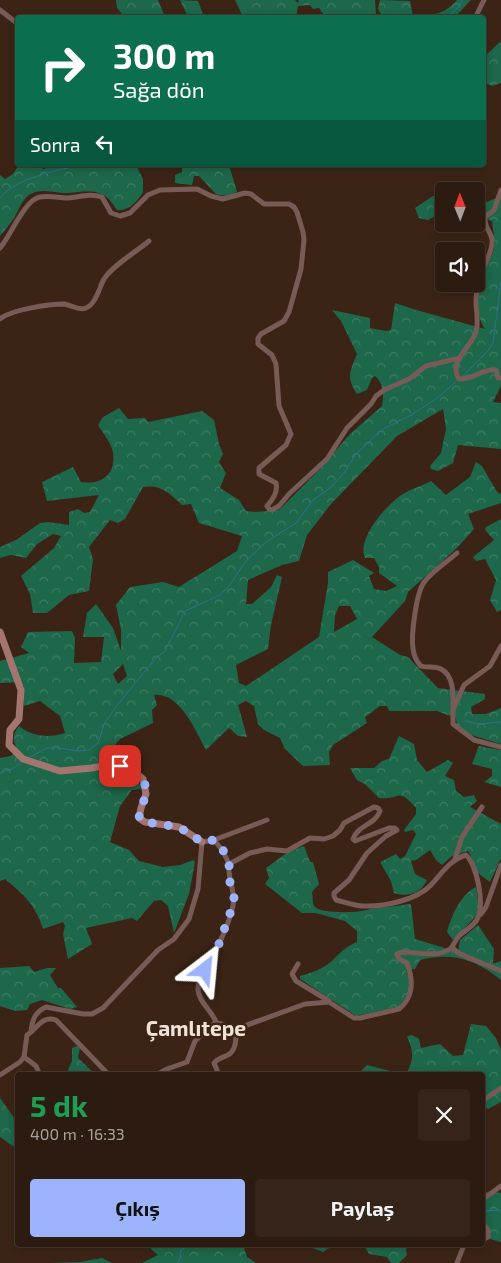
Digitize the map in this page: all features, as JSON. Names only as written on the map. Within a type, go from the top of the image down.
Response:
[{"type":"street","points":[[476,15],[484,0]]},
{"type":"street","points":[[0,10],[15,22]]},
{"type":"street","points":[[0,248],[18,219],[36,198],[42,196],[70,198],[95,195],[102,197],[111,212],[120,216],[130,213],[148,195],[160,190],[197,189],[211,196],[223,199],[246,193],[251,194],[264,204],[290,204],[294,207],[304,240],[301,269],[289,312],[284,321],[258,338],[258,344],[272,355],[276,364],[280,406],[291,434],[286,445],[259,468],[259,474],[276,483],[277,486],[274,496],[267,506],[272,510],[279,506],[289,494],[327,459],[347,428],[376,396],[384,390],[409,380],[426,366],[460,358]]},
{"type":"street","points":[[501,190],[494,210],[486,217],[485,224],[493,241],[479,280],[476,300],[478,320],[476,332],[456,364],[459,379],[491,369],[496,370],[498,378],[501,378]]},
{"type":"street","points":[[0,319],[5,314],[40,307],[64,304],[82,309],[88,307],[93,303],[105,277],[149,242]]},
{"type":"street","points":[[457,553],[424,581],[419,590],[414,621],[413,648],[416,660],[421,666],[442,669],[449,677],[452,686],[453,724],[474,740],[501,747]]},
{"type":"street","points":[[0,632],[21,690],[18,719],[10,730],[9,745],[23,760],[60,771],[106,765],[132,770],[143,779],[146,794],[139,818],[145,822],[179,827],[202,842],[214,840],[267,820]]},
{"type":"street","points":[[453,710],[464,685],[490,666],[501,646]]},
{"type":"street","points":[[229,864],[250,853],[267,850],[287,851],[310,838],[324,839],[333,836],[344,823],[374,807],[380,811],[378,818],[355,832],[353,839],[355,841],[389,828],[398,830],[386,836],[367,853],[349,880],[334,893],[336,900],[361,906],[374,906],[415,897],[431,885],[460,856],[467,856],[477,879],[481,904],[476,921]]},
{"type":"street","points":[[455,860],[462,837],[482,807]]},
{"type":"street","points":[[214,840],[223,850],[229,864],[230,882],[234,898],[216,952],[205,970],[198,988],[199,995],[216,1022],[236,1029],[305,1004],[329,1002]]},
{"type":"street","points":[[31,1032],[32,1021],[39,1010],[46,1007],[82,1014],[92,1014],[103,1008],[158,950],[174,939],[189,919],[198,889],[202,842]]},
{"type":"street","points":[[298,964],[292,974],[296,981],[354,1018],[400,1009],[409,996],[412,984],[407,963],[398,959],[397,954],[401,952],[430,954],[444,952],[452,947],[457,938],[476,921],[486,907],[501,865]]},
{"type":"street","points":[[452,947],[458,953],[501,971]]},
{"type":"street","points":[[0,1075],[20,1062],[24,1056],[27,1035],[49,1017],[56,1020],[106,1072]]},
{"type":"street","points":[[162,1072],[187,1062],[195,1042],[216,1022]]},
{"type":"street","points":[[218,1072],[214,1063],[217,1059],[227,1056],[232,1052],[236,1039],[236,1029]]},
{"type":"street","points":[[24,1056],[36,1066],[39,1072]]},
{"type":"street","points":[[485,1099],[501,1088]]},
{"type":"street","points":[[485,1198],[501,1186]]},
{"type":"street","points":[[485,1226],[488,1230],[488,1237],[485,1238]]},
{"type":"street","points":[[457,1263],[463,1247]]},
{"type":"green space","points":[[116,0],[158,0],[164,15],[123,15],[117,8]]},
{"type":"green space","points":[[180,0],[198,1],[203,15],[187,15]]},
{"type":"green space","points":[[235,0],[295,0],[298,3],[299,0],[375,0],[376,15],[324,15],[319,8],[313,9],[310,5],[298,6],[296,15],[242,15]]},
{"type":"green space","points":[[380,0],[410,1],[413,15],[382,15],[378,9]]},
{"type":"green space","points":[[457,0],[471,0],[457,15],[426,15],[447,9]]},
{"type":"green space","points":[[501,41],[501,83],[492,86],[486,83],[486,55]]},
{"type":"green space","points":[[18,167],[40,167],[43,169],[53,167],[137,167],[143,179],[143,192],[132,205],[121,210],[117,210],[104,195],[96,192],[63,193],[41,191],[33,193],[24,200],[14,218],[0,236],[0,175],[5,179],[13,174]]},
{"type":"green space","points":[[182,167],[230,167],[237,192],[226,196],[216,194],[199,176],[194,176],[192,185],[175,183],[175,175],[182,172]]},
{"type":"green space","points":[[435,196],[435,216],[428,220],[419,218],[415,208]]},
{"type":"green space","points":[[501,196],[501,386],[493,402],[501,403],[501,449],[458,445],[453,463],[438,471],[431,469],[430,466],[441,453],[446,429],[443,409],[397,436],[331,504],[307,535],[299,561],[282,565],[248,580],[246,604],[252,604],[271,587],[277,575],[282,577],[271,625],[268,649],[236,665],[239,683],[246,686],[319,637],[328,583],[328,572],[353,560],[374,573],[369,576],[374,589],[386,591],[397,586],[379,573],[379,567],[374,558],[365,558],[363,550],[369,532],[389,506],[406,492],[431,481],[446,495],[470,477],[476,462],[482,466],[497,492],[501,494],[501,503],[468,514],[474,529],[457,548],[408,592],[405,601],[372,637],[400,655],[408,657],[438,688],[485,694],[485,699],[471,707],[472,714],[486,714],[501,708],[501,744],[471,735],[457,725],[456,718],[437,711],[389,711],[387,706],[380,706],[365,717],[367,723],[333,745],[329,752],[330,765],[303,766],[285,749],[280,738],[264,730],[258,724],[254,706],[246,701],[238,705],[247,737],[238,736],[229,728],[206,750],[192,724],[179,706],[163,696],[154,695],[157,705],[152,710],[153,723],[120,739],[109,752],[138,780],[141,789],[132,790],[120,806],[110,842],[129,850],[139,861],[163,867],[180,865],[193,860],[195,862],[189,894],[174,933],[168,906],[161,900],[154,901],[137,921],[132,918],[86,928],[92,944],[68,959],[63,934],[65,926],[63,922],[43,929],[37,913],[28,901],[5,879],[0,881],[0,758],[10,756],[19,751],[14,739],[15,732],[19,726],[24,730],[41,736],[65,733],[60,716],[40,701],[24,706],[24,687],[21,682],[0,683],[0,661],[29,653],[21,647],[28,632],[72,631],[75,638],[74,663],[101,662],[104,637],[83,637],[87,613],[96,604],[113,628],[121,651],[121,630],[116,605],[130,587],[163,582],[179,587],[237,551],[242,536],[199,523],[191,504],[182,505],[169,493],[160,488],[143,487],[125,519],[118,523],[110,520],[89,547],[93,559],[89,591],[69,595],[47,613],[33,613],[30,594],[21,576],[54,548],[61,536],[53,534],[37,544],[26,558],[11,555],[0,558],[0,547],[16,540],[40,523],[48,522],[69,525],[69,512],[78,509],[84,513],[90,512],[99,495],[47,501],[42,482],[73,467],[81,482],[95,482],[106,477],[112,467],[113,453],[109,442],[98,425],[103,417],[119,408],[128,419],[145,418],[148,422],[202,411],[214,420],[223,454],[219,462],[226,473],[220,488],[239,500],[246,511],[279,510],[320,469],[350,434],[382,406],[383,390],[375,376],[372,378],[367,390],[357,394],[351,383],[350,374],[357,354],[341,321],[332,310],[370,318],[370,328],[386,331],[391,330],[395,303],[485,329],[479,316],[478,300],[479,292],[485,292],[485,267],[493,252],[494,237],[492,221],[485,218],[485,202]],"holes":[[[339,606],[350,606],[357,619],[334,632],[335,615]],[[123,664],[127,676],[118,684],[113,674]]]},
{"type":"green space","points":[[501,519],[501,610],[497,612],[490,600],[496,580],[485,559],[476,561],[473,557],[494,540],[485,530],[486,527]]},
{"type":"green space","points":[[399,736],[414,744],[417,760],[427,772],[448,760],[453,763],[445,776],[454,780],[456,791],[464,797],[474,795],[477,801],[470,807],[501,824],[501,858],[490,882],[477,872],[468,851],[452,856],[442,865],[436,860],[430,850],[416,860],[411,861],[415,874],[427,880],[421,889],[404,895],[394,893],[391,881],[380,862],[396,854],[400,859],[405,856],[416,834],[413,830],[405,832],[404,830],[416,814],[416,808],[405,797],[399,795],[379,798],[366,785],[357,780],[350,768],[374,768],[382,761],[389,759]]},
{"type":"green space","points":[[479,746],[501,750],[501,787],[484,782],[492,776],[492,769],[472,764]]},
{"type":"green space","points":[[304,846],[310,862],[313,862],[319,884],[312,892],[315,907],[325,911],[351,912],[411,904],[415,939],[458,952],[460,940],[478,925],[494,949],[493,963],[501,961],[501,980],[482,967],[463,959],[442,957],[420,960],[415,969],[406,970],[411,982],[407,996],[398,1007],[356,1016],[300,979],[300,976],[325,966],[346,948],[357,942],[357,931],[345,921],[316,913],[302,913],[265,884],[269,878],[266,868],[288,852]]},
{"type":"green space","points":[[476,887],[479,908],[476,916],[453,940],[447,932],[451,919],[461,900]]},
{"type":"green space","points":[[29,966],[34,972],[47,968],[56,968],[50,975],[58,988],[61,988],[77,1007],[70,1009],[42,1000],[30,1004],[27,1010],[15,1011],[0,1006],[0,968]]},
{"type":"green space","points":[[471,1024],[486,1026],[496,1038],[501,1050],[501,1102],[488,1109],[485,1107],[485,1072],[408,1072],[412,1056],[407,1036],[412,1035],[419,1039],[421,1048],[440,1044],[453,1056],[463,1055]]},
{"type":"green space","points":[[80,1047],[78,1058],[93,1072],[70,1072],[68,1070],[72,1061],[72,1048]]},
{"type":"green space","points":[[367,1065],[394,1072],[360,1072]]},
{"type":"green space","points":[[0,1098],[15,1119],[15,1148],[0,1137]]},
{"type":"green space","points":[[490,1191],[501,1193],[501,1242],[485,1238],[485,1193]]},
{"type":"green space","points":[[150,1247],[244,1247],[247,1257],[256,1263],[142,1263],[158,1255]]},
{"type":"green space","points":[[310,1247],[331,1247],[323,1252]]},
{"type":"green space","points":[[365,1247],[408,1247],[406,1249],[407,1255],[399,1263],[391,1263],[387,1257],[369,1254]]},
{"type":"green space","points":[[102,1258],[112,1263],[52,1263],[80,1262]]},
{"type":"waterway","points":[[450,15],[462,0]]},
{"type":"waterway","points":[[0,198],[6,191],[26,180],[74,167]]},
{"type":"waterway","points":[[463,376],[487,352],[493,343],[501,282]]},
{"type":"waterway","points":[[30,757],[47,748],[77,751],[89,750],[98,743],[104,724],[155,659],[165,651],[185,611],[220,595],[229,586],[246,561],[266,542],[296,523],[313,500],[330,488],[344,473],[356,454],[381,430],[411,415],[436,399],[456,382]]},
{"type":"waterway","points":[[465,721],[479,724],[501,722]]},
{"type":"waterway","points":[[0,773],[12,769],[21,763]]},
{"type":"waterway","points":[[485,1211],[501,1210]]},
{"type":"waterway","points":[[177,1263],[180,1260],[181,1250],[186,1247]]},
{"type":"district","name":"Çamlıtepe","points":[[196,1027]]},
{"type":"route","points":[[120,766],[132,770],[143,779],[146,794],[139,818],[145,822],[179,827],[202,842],[214,840],[223,850],[229,864],[228,870],[234,898],[232,908],[216,952],[205,970]]}]
